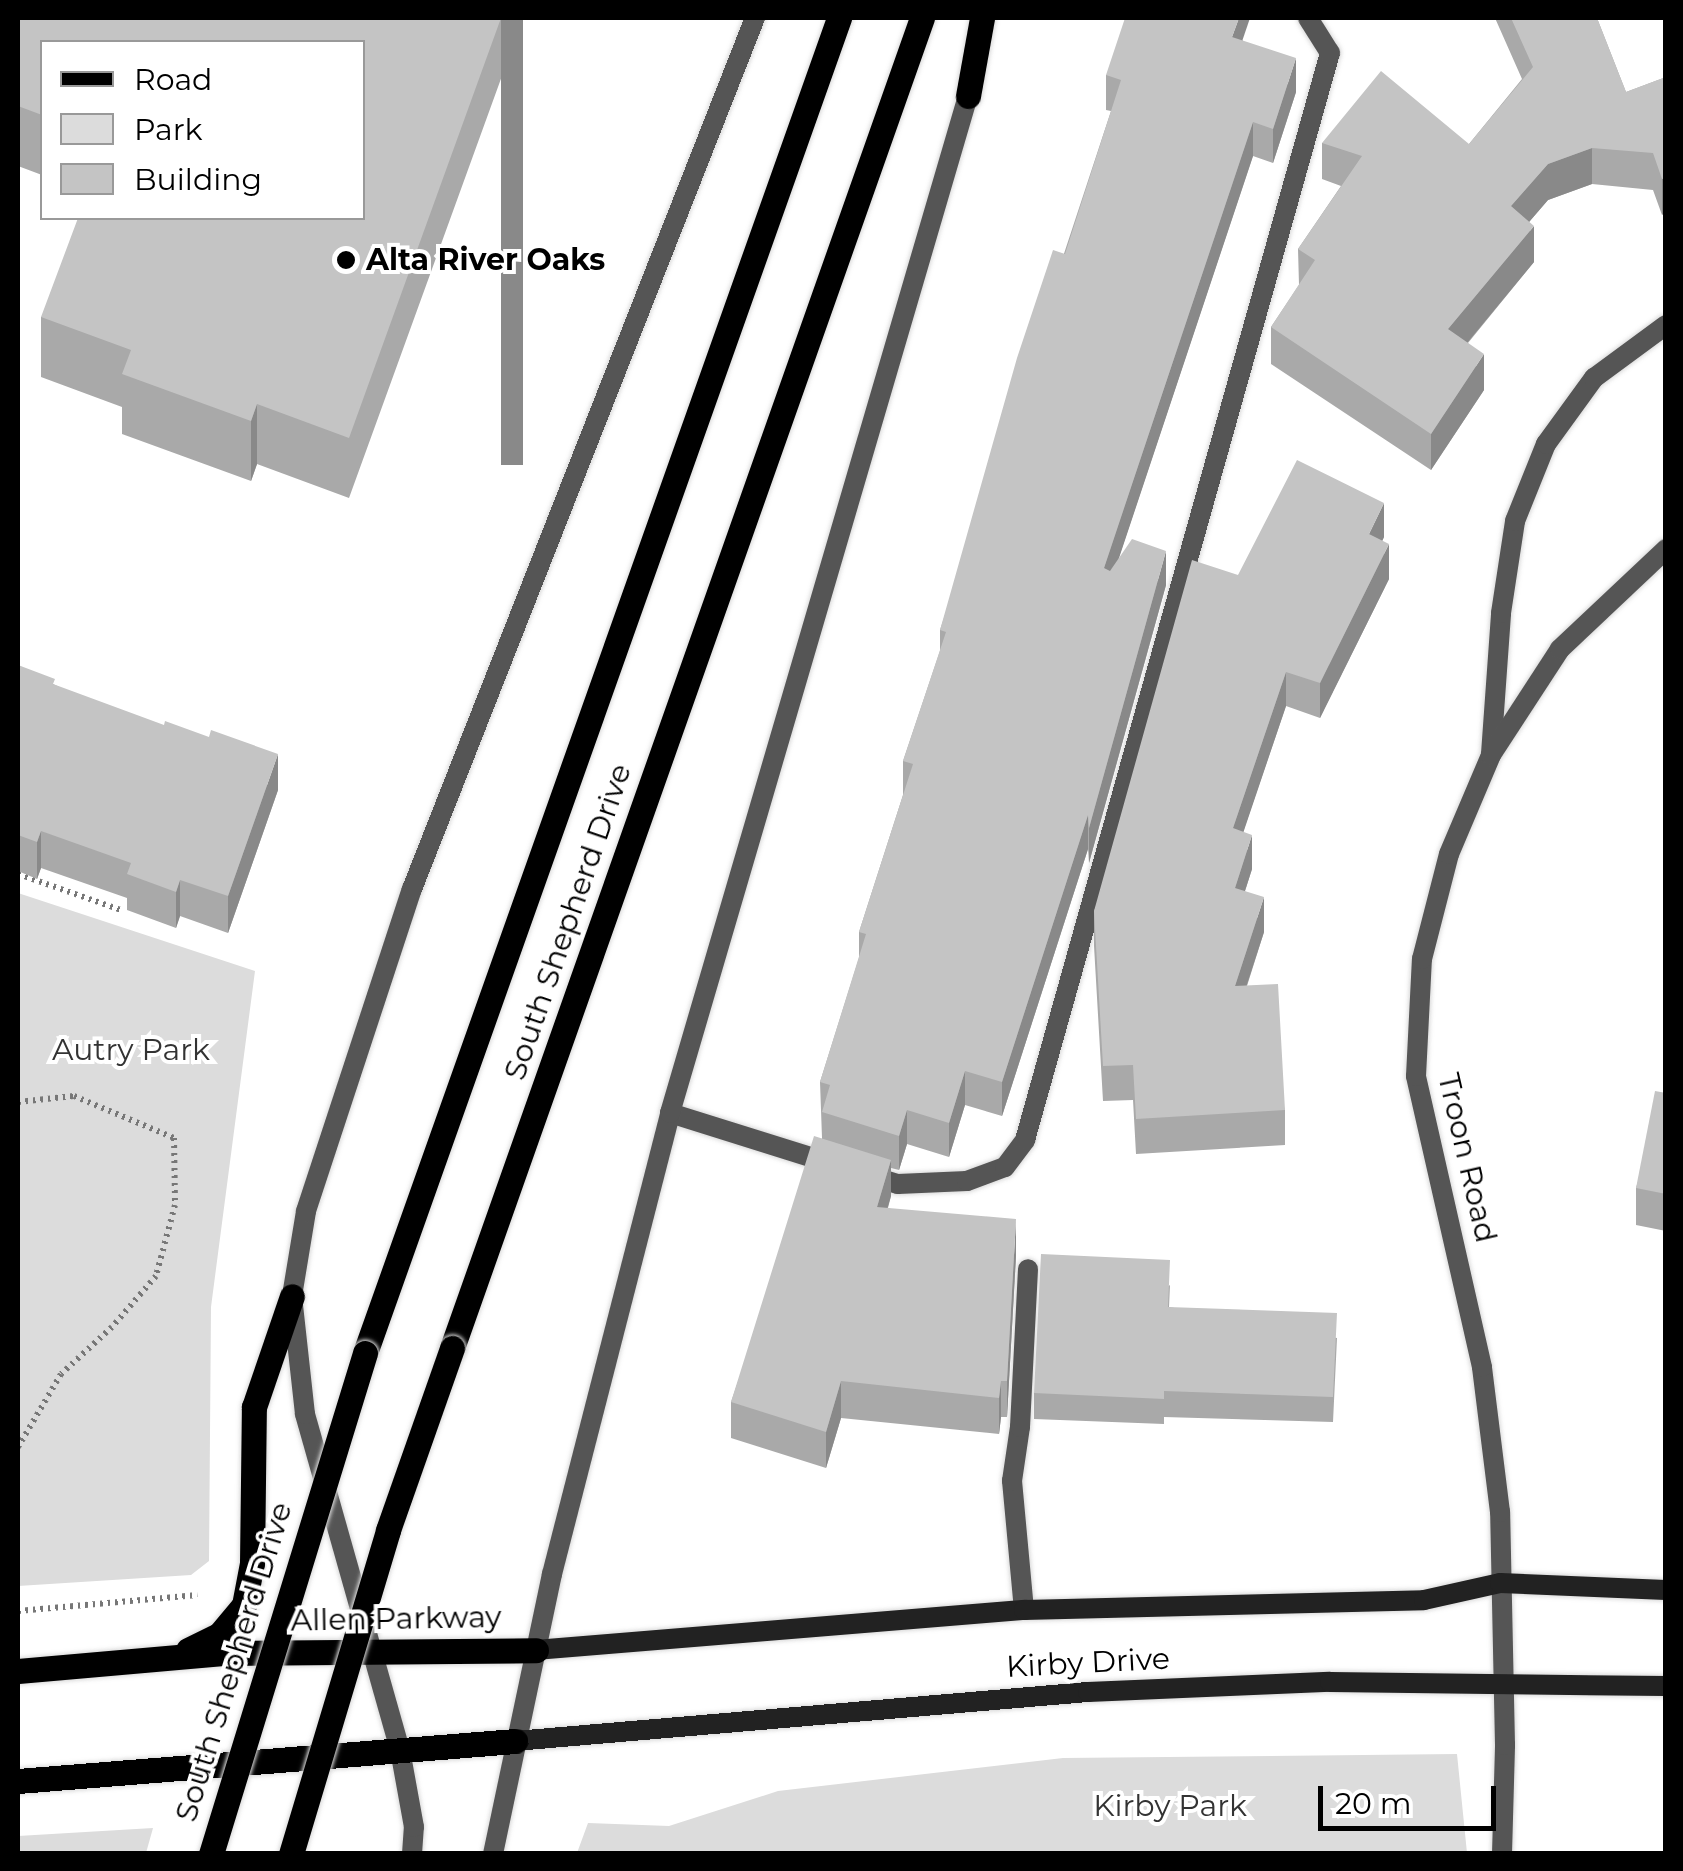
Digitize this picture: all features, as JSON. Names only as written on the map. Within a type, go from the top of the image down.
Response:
[{"type":"main road","name":"South Shepherd Drive","points":[[211,1854],[364,1352],[839,18]]},
{"type":"main road","name":"South Shepherd Drive","points":[[291,1854],[388,1530],[922,18]]},
{"type":"main road","points":[[968,96],[982,18]]},
{"type":"main road","points":[[177,1655],[219,1634],[244,1605],[252,1563],[254,1407],[292,1296]]},
{"type":"main road","name":"Kirby Drive","points":[[536,1650],[1024,1610],[1424,1600],[1500,1583],[1666,1590]]},
{"type":"main road","name":"Allen Parkway","points":[[18,1671],[177,1655],[536,1650]]},
{"type":"main road","name":"Kirby Drive","points":[[515,1741],[1088,1692],[1330,1682],[1666,1686]]},
{"type":"main road","points":[[18,1781],[515,1741]]},
{"type":"street","points":[[412,1854],[414,1826],[400,1750],[305,1414],[292,1296],[306,1211],[412,889],[755,18]]},
{"type":"street","points":[[670,1113],[898,1184],[967,1181],[1005,1167],[1024,1140],[1330,52],[1308,18]]},
{"type":"street","points":[[493,1854],[536,1650],[670,1113],[968,96]]},
{"type":"street","name":"Troon Road","points":[[1491,755],[1501,614],[1515,521],[1546,444],[1594,378],[1666,325]]},
{"type":"street","name":"Troon Road","points":[[1502,1854],[1500,1512],[1482,1367],[1416,1076],[1422,959],[1449,854],[1491,755],[1560,650],[1666,549]]},
{"type":"street","points":[[1024,1610],[1012,1481],[1020,1428],[1028,1268]]},
{"type":"path","points":[[18,874],[122,910]]},
{"type":"path","points":[[18,1102],[74,1096],[174,1138],[175,1206],[156,1276],[112,1327],[61,1374],[18,1447]]},
{"type":"path","points":[[18,1611],[208,1594]]},
{"type":"green space","name":"Autry Park","points":[[18,893],[255,971],[211,1307],[209,1561],[191,1575],[18,1586]]},
{"type":"green space","name":"Kirby Park","points":[[1457,1754],[1467,1853],[577,1853],[588,1823],[669,1826],[778,1791],[1063,1758]]},
{"type":"green space","points":[[153,1828],[146,1853],[18,1853],[18,1836]]},
{"type":"building","name":"Alta River Oaks","points":[[18,18],[501,18],[349,438],[257,404],[251,421],[122,374],[131,350],[41,317],[77,220],[365,220],[365,40],[40,40],[40,114],[18,106]]},
{"type":"building","points":[[1125,18],[1239,18],[1232,37],[1296,58],[1273,129],[1253,122],[1104,568],[1110,571],[1132,539],[1166,551],[1089,828],[1088,815],[1002,1082],[965,1071],[949,1123],[907,1110],[899,1136],[822,1112],[830,1085],[820,1082],[866,934],[859,932],[913,764],[903,761],[946,632],[940,630],[1017,358],[1053,250],[1065,254],[1121,80],[1106,75]]},
{"type":"building","points":[[1511,18],[1597,18],[1626,92],[1666,77],[1666,178],[1662,179],[1653,153],[1592,148],[1548,164],[1511,206],[1534,226],[1448,329],[1484,354],[1431,434],[1271,327],[1315,260],[1298,249],[1362,156],[1322,143],[1381,71],[1469,144],[1533,67]]},
{"type":"building","points":[[1297,460],[1384,503],[1369,534],[1389,544],[1320,683],[1286,672],[1233,828],[1252,835],[1235,888],[1264,897],[1235,986],[1278,984],[1285,1110],[1136,1119],[1133,1065],[1103,1066],[1094,911],[1192,560],[1238,575]]},
{"type":"building","points":[[18,665],[55,679],[53,684],[164,725],[165,721],[209,737],[211,730],[278,754],[228,896],[180,880],[176,892],[127,874],[131,863],[41,831],[37,842],[18,835]]},
{"type":"building","points":[[1655,1091],[1666,1093],[1666,1194],[1636,1188]]},
{"type":"building","points":[[814,1136],[891,1160],[877,1207],[1016,1219],[1007,1381],[1001,1381],[999,1398],[841,1381],[826,1432],[731,1402]]},
{"type":"building","points":[[1041,1254],[1170,1260],[1168,1307],[1337,1313],[1333,1397],[1164,1391],[1164,1399],[1034,1393]]},
{"type":"place","name":"Alta River Oaks","points":[[346,260]]}]
